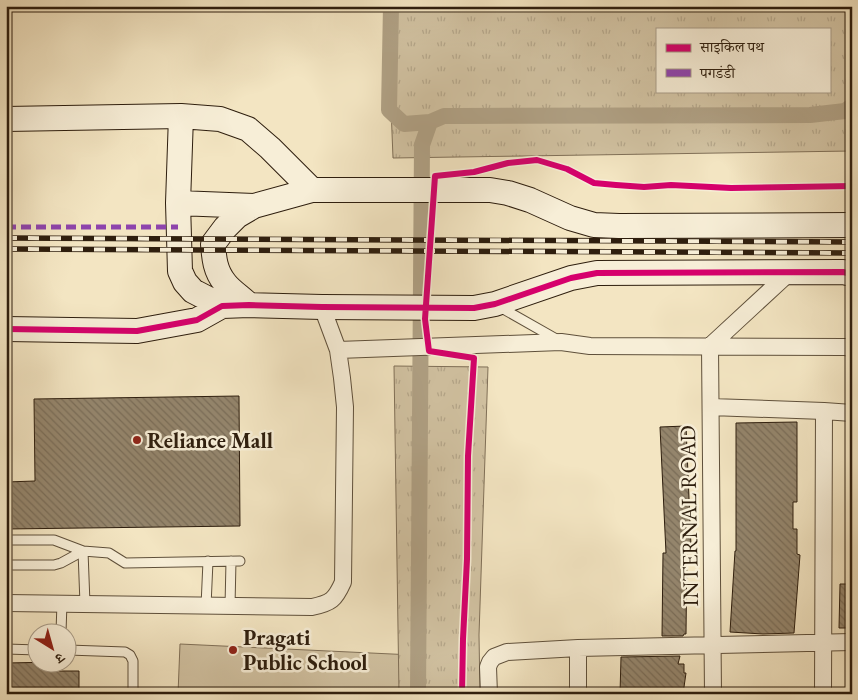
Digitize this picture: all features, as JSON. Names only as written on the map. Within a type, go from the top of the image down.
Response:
[{"type":"street","points":[[6,118],[180,116],[220,119],[248,129],[312,190]]},
{"type":"street","points":[[180,116],[178,203],[180,271],[185,282],[193,291],[222,306]]},
{"type":"street","points":[[249,305],[225,283],[219,273],[214,261],[213,244],[237,216],[254,206],[312,190],[490,190],[530,200],[570,218],[594,225],[852,225]]},
{"type":"street","points":[[178,203],[254,206]]},
{"type":"street","points":[[711,407],[710,346],[789,272]]},
{"type":"street","points":[[6,330],[137,331],[197,320],[222,306],[474,308],[495,304],[571,278],[597,273],[843,272],[852,274]]},
{"type":"street","points":[[6,603],[312,607],[327,604],[338,594],[343,582],[345,407],[338,350],[322,307]]},
{"type":"street","points":[[338,350],[561,342],[590,346],[852,348]]},
{"type":"street","name":"INTERNAL ROAD","points":[[714,694],[711,407],[852,413]]},
{"type":"street","points":[[823,694],[824,411]]},
{"type":"street","points":[[489,694],[488,667],[490,662],[494,657],[507,652],[578,648],[852,642]]},
{"type":"street","points":[[578,648],[578,694]]},
{"type":"lane","points":[[495,304],[561,342]]},
{"type":"lane","points":[[6,540],[54,540],[82,551],[109,553],[125,563],[236,561],[230,606]]},
{"type":"lane","points":[[6,566],[54,565],[82,551]]},
{"type":"lane","points":[[82,551],[85,604]]},
{"type":"lane","points":[[206,606],[208,561]]},
{"type":"lane","points":[[61,622],[62,604]]},
{"type":"lane","points":[[6,649],[28,650]]},
{"type":"lane","points":[[78,650],[125,652],[130,654],[133,661],[133,694]]},
{"type":"green space","points":[[387,6],[852,6],[852,151],[393,158]]},
{"type":"green space","points":[[394,366],[488,367],[479,635],[480,694],[399,694]]},
{"type":"green space","points":[[180,644],[413,655],[411,694],[178,694]]},
{"type":"building","name":"Reliance Mall","points":[[239,396],[240,526],[6,529],[6,482],[35,481],[34,399]]},
{"type":"building","points":[[797,422],[797,502],[793,502],[793,529],[797,529],[797,554],[800,555],[794,633],[730,632],[736,551],[736,423]]},
{"type":"building","points":[[686,426],[691,546],[687,546],[686,634],[683,636],[662,636],[663,553],[666,553],[660,427]]},
{"type":"building","points":[[840,584],[852,584],[852,628],[839,628]]},
{"type":"building","points":[[680,656],[678,664],[684,664],[684,673],[686,673],[683,694],[620,694],[621,657]]},
{"type":"building","points":[[6,663],[28,663],[28,672],[79,671],[79,694],[6,694]]},
{"type":"waterway","points":[[391,6],[389,110],[404,124],[430,122]]},
{"type":"waterway","points":[[418,694],[422,145],[430,122],[444,116],[810,115],[845,111],[852,106]]},
{"type":"railway","points":[[6,238],[852,242]]},
{"type":"railway","points":[[6,249],[852,253]]},
{"type":"marked path","points":[[6,227],[178,227]]},
{"type":"cycle path","points":[[462,694],[467,559],[468,456],[474,358],[429,351],[425,319],[435,176],[474,172],[508,163],[537,160],[567,169],[594,183],[616,185],[731,188],[852,186]]},
{"type":"cycle path","points":[[6,329],[137,331],[197,320],[222,306],[474,308],[495,304],[571,278],[597,273],[843,272],[852,274]]},
{"type":"place","name":"Reliance Mall","points":[[137,440]]},
{"type":"place","name":"Pragati Public School","points":[[233,650]]}]
